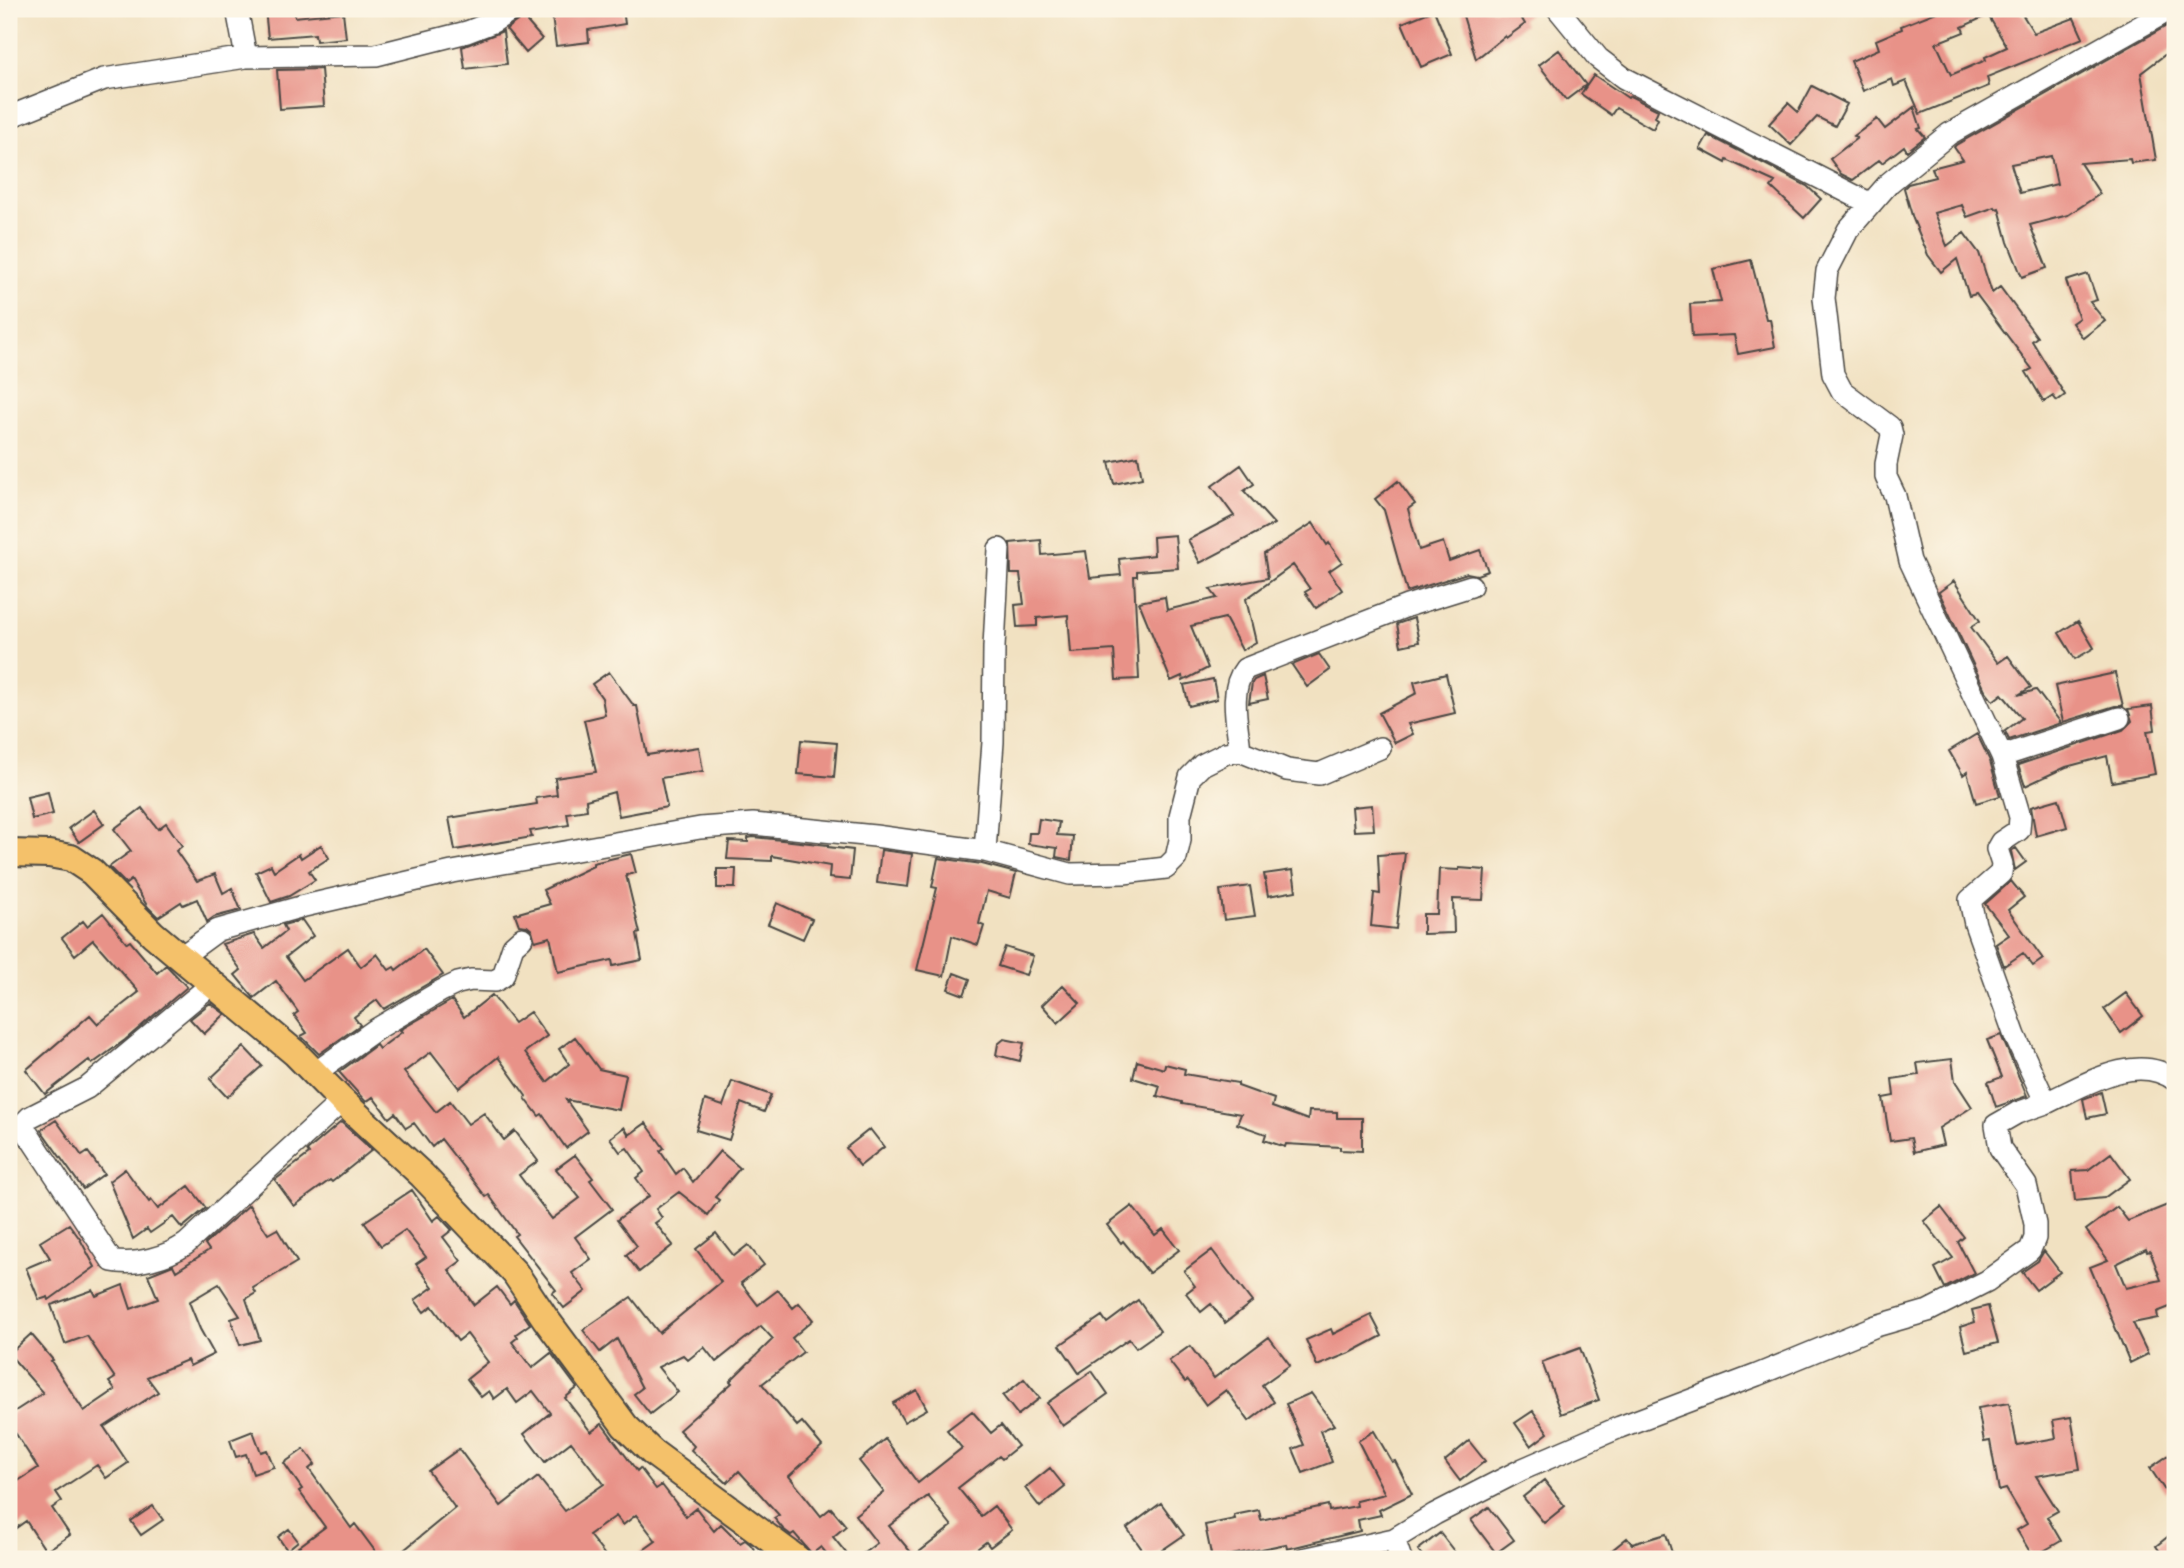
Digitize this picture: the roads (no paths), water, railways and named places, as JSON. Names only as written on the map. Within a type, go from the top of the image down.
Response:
[{"type":"main road","points":[[9,853],[49,854],[71,858],[92,872],[153,934],[295,1054],[422,1175],[514,1273],[544,1318],[625,1426],[652,1452],[797,1559]]},
{"type":"street","points":[[237,9],[246,57]]},
{"type":"street","points":[[9,117],[104,79],[246,57],[376,55],[476,29],[513,9]]},
{"type":"street","points":[[1558,9],[1598,58],[1624,78],[1871,204]]},
{"type":"street","points":[[2046,1103],[2015,1036],[1975,924],[1970,900],[2001,873],[2002,864],[1997,849],[2001,842],[2019,830],[2020,817],[2003,756],[1910,561],[1895,496],[1886,477],[1892,435],[1890,426],[1843,391],[1833,374],[1824,298],[1827,271],[1848,230],[1871,204],[1896,176],[1949,134],[2171,9]]},
{"type":"street","points":[[985,851],[993,742],[994,633],[999,549]]},
{"type":"street","points":[[1240,751],[1236,697],[1239,676],[1245,669],[1407,606],[1471,586]]},
{"type":"street","points":[[2003,756],[2119,718]]},
{"type":"street","points":[[181,957],[218,930],[299,907],[452,872],[700,828],[753,824],[876,836],[985,851],[1070,874],[1124,873],[1166,868],[1176,858],[1180,841],[1180,816],[1190,777],[1202,765],[1226,753],[1240,751],[1287,770],[1318,774],[1380,748]]},
{"type":"street","points":[[315,1073],[375,1030],[449,987],[471,980],[495,981],[503,976],[513,946],[522,937]]},
{"type":"street","points":[[212,984],[87,1088],[30,1117],[15,1128],[108,1258],[117,1263],[142,1261],[174,1252],[186,1244],[342,1101]]},
{"type":"street","points":[[1303,1559],[1394,1539],[1469,1496],[1620,1427],[1876,1326],[1928,1311],[1987,1281],[2029,1250],[2035,1238],[2035,1224],[2026,1185],[2000,1148],[1996,1125],[2017,1113],[2115,1072],[2147,1069],[2167,1073],[2175,1080]]},
{"type":"street","points":[[1394,1539],[1401,1559]]}]
